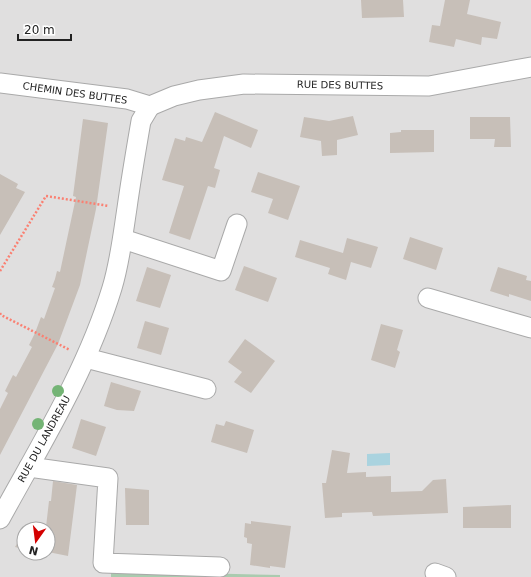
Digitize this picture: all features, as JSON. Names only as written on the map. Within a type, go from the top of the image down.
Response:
[{"type":"street","name":"RUE DES BUTTES","points":[[150,106],[174,96],[200,90],[244,84],[429,86],[531,67]]},
{"type":"street","name":"CHEMIN DES BUTTES","points":[[0,83],[127,99],[150,106]]},
{"type":"street","name":"RUE DU LANDREAU","points":[[0,518],[73,386],[97,330],[112,287],[122,239],[141,121],[150,106]]},
{"type":"street","points":[[122,239],[221,271],[238,224]]},
{"type":"street","points":[[428,298],[531,328]]},
{"type":"street","points":[[86,358],[206,389]]},
{"type":"street","points":[[29,466],[108,478],[103,563],[220,568]]},
{"type":"path","points":[[0,271],[46,196],[127,209]]},
{"type":"path","points":[[0,315],[86,358]]},
{"type":"shaded area","points":[[0,0],[531,0],[531,577],[0,577]]},
{"type":"green space","points":[[111,571],[280,575],[280,577],[111,577]]},
{"type":"water","points":[[390,453],[390,465],[367,466],[367,454]]},
{"type":"building","points":[[361,0],[403,0],[404,17],[362,18]]},
{"type":"building","points":[[445,0],[470,0],[467,14],[501,22],[497,39],[482,37],[481,45],[456,39],[454,47],[429,42],[432,25],[440,26]]},
{"type":"building","points":[[215,112],[258,130],[251,148],[224,136],[214,168],[220,170],[215,188],[208,186],[190,240],[169,233],[184,186],[162,180],[175,138],[185,141],[186,137],[202,142]]},
{"type":"building","points":[[353,116],[358,135],[337,140],[337,155],[322,156],[321,141],[300,137],[304,117],[329,121]]},
{"type":"building","points":[[470,117],[510,117],[511,147],[494,147],[495,139],[470,139]]},
{"type":"building","points":[[83,119],[108,123],[96,209],[80,285],[58,344],[0,455],[0,409],[8,393],[5,391],[13,375],[16,377],[32,347],[29,345],[41,317],[44,319],[55,288],[52,287],[57,271],[60,272],[76,197],[73,196]]},
{"type":"building","points":[[401,130],[434,130],[434,152],[390,153],[390,133],[401,132]]},
{"type":"building","points":[[258,172],[300,186],[288,220],[268,213],[273,199],[251,192]]},
{"type":"building","points":[[0,174],[18,184],[16,188],[25,192],[0,235]]},
{"type":"building","points":[[410,237],[443,248],[436,270],[403,259]]},
{"type":"building","points":[[347,238],[378,247],[371,268],[351,262],[346,280],[328,274],[330,268],[295,257],[300,240],[343,253]]},
{"type":"building","points":[[244,266],[277,278],[268,302],[235,290]]},
{"type":"building","points":[[147,267],[171,275],[160,308],[136,301]]},
{"type":"building","points":[[498,267],[527,276],[526,280],[531,281],[531,301],[509,294],[509,297],[490,291]]},
{"type":"building","points":[[145,321],[169,328],[161,355],[137,348]]},
{"type":"building","points":[[381,324],[403,330],[397,350],[400,352],[395,368],[371,360]]},
{"type":"building","points":[[245,339],[275,361],[251,393],[234,382],[242,372],[228,362]]},
{"type":"building","points":[[111,382],[141,391],[134,411],[117,410],[104,406]]},
{"type":"building","points":[[81,419],[106,427],[96,456],[72,448]]},
{"type":"building","points":[[226,421],[254,430],[247,453],[211,442],[216,424],[224,426]]},
{"type":"building","points":[[332,450],[350,453],[347,473],[366,472],[366,477],[391,476],[391,492],[422,491],[433,480],[446,479],[448,513],[373,516],[372,512],[342,513],[342,517],[325,518],[322,483],[326,483]]},
{"type":"building","points":[[53,481],[77,485],[68,556],[56,554],[56,521],[47,521],[49,501],[51,501]]},
{"type":"building","points":[[125,488],[149,490],[149,525],[126,525]]},
{"type":"building","points":[[511,505],[511,528],[463,528],[463,507]]},
{"type":"building","points":[[251,521],[291,526],[285,568],[270,566],[270,568],[250,565],[252,544],[247,543],[247,538],[244,537],[245,523],[251,524]]}]
